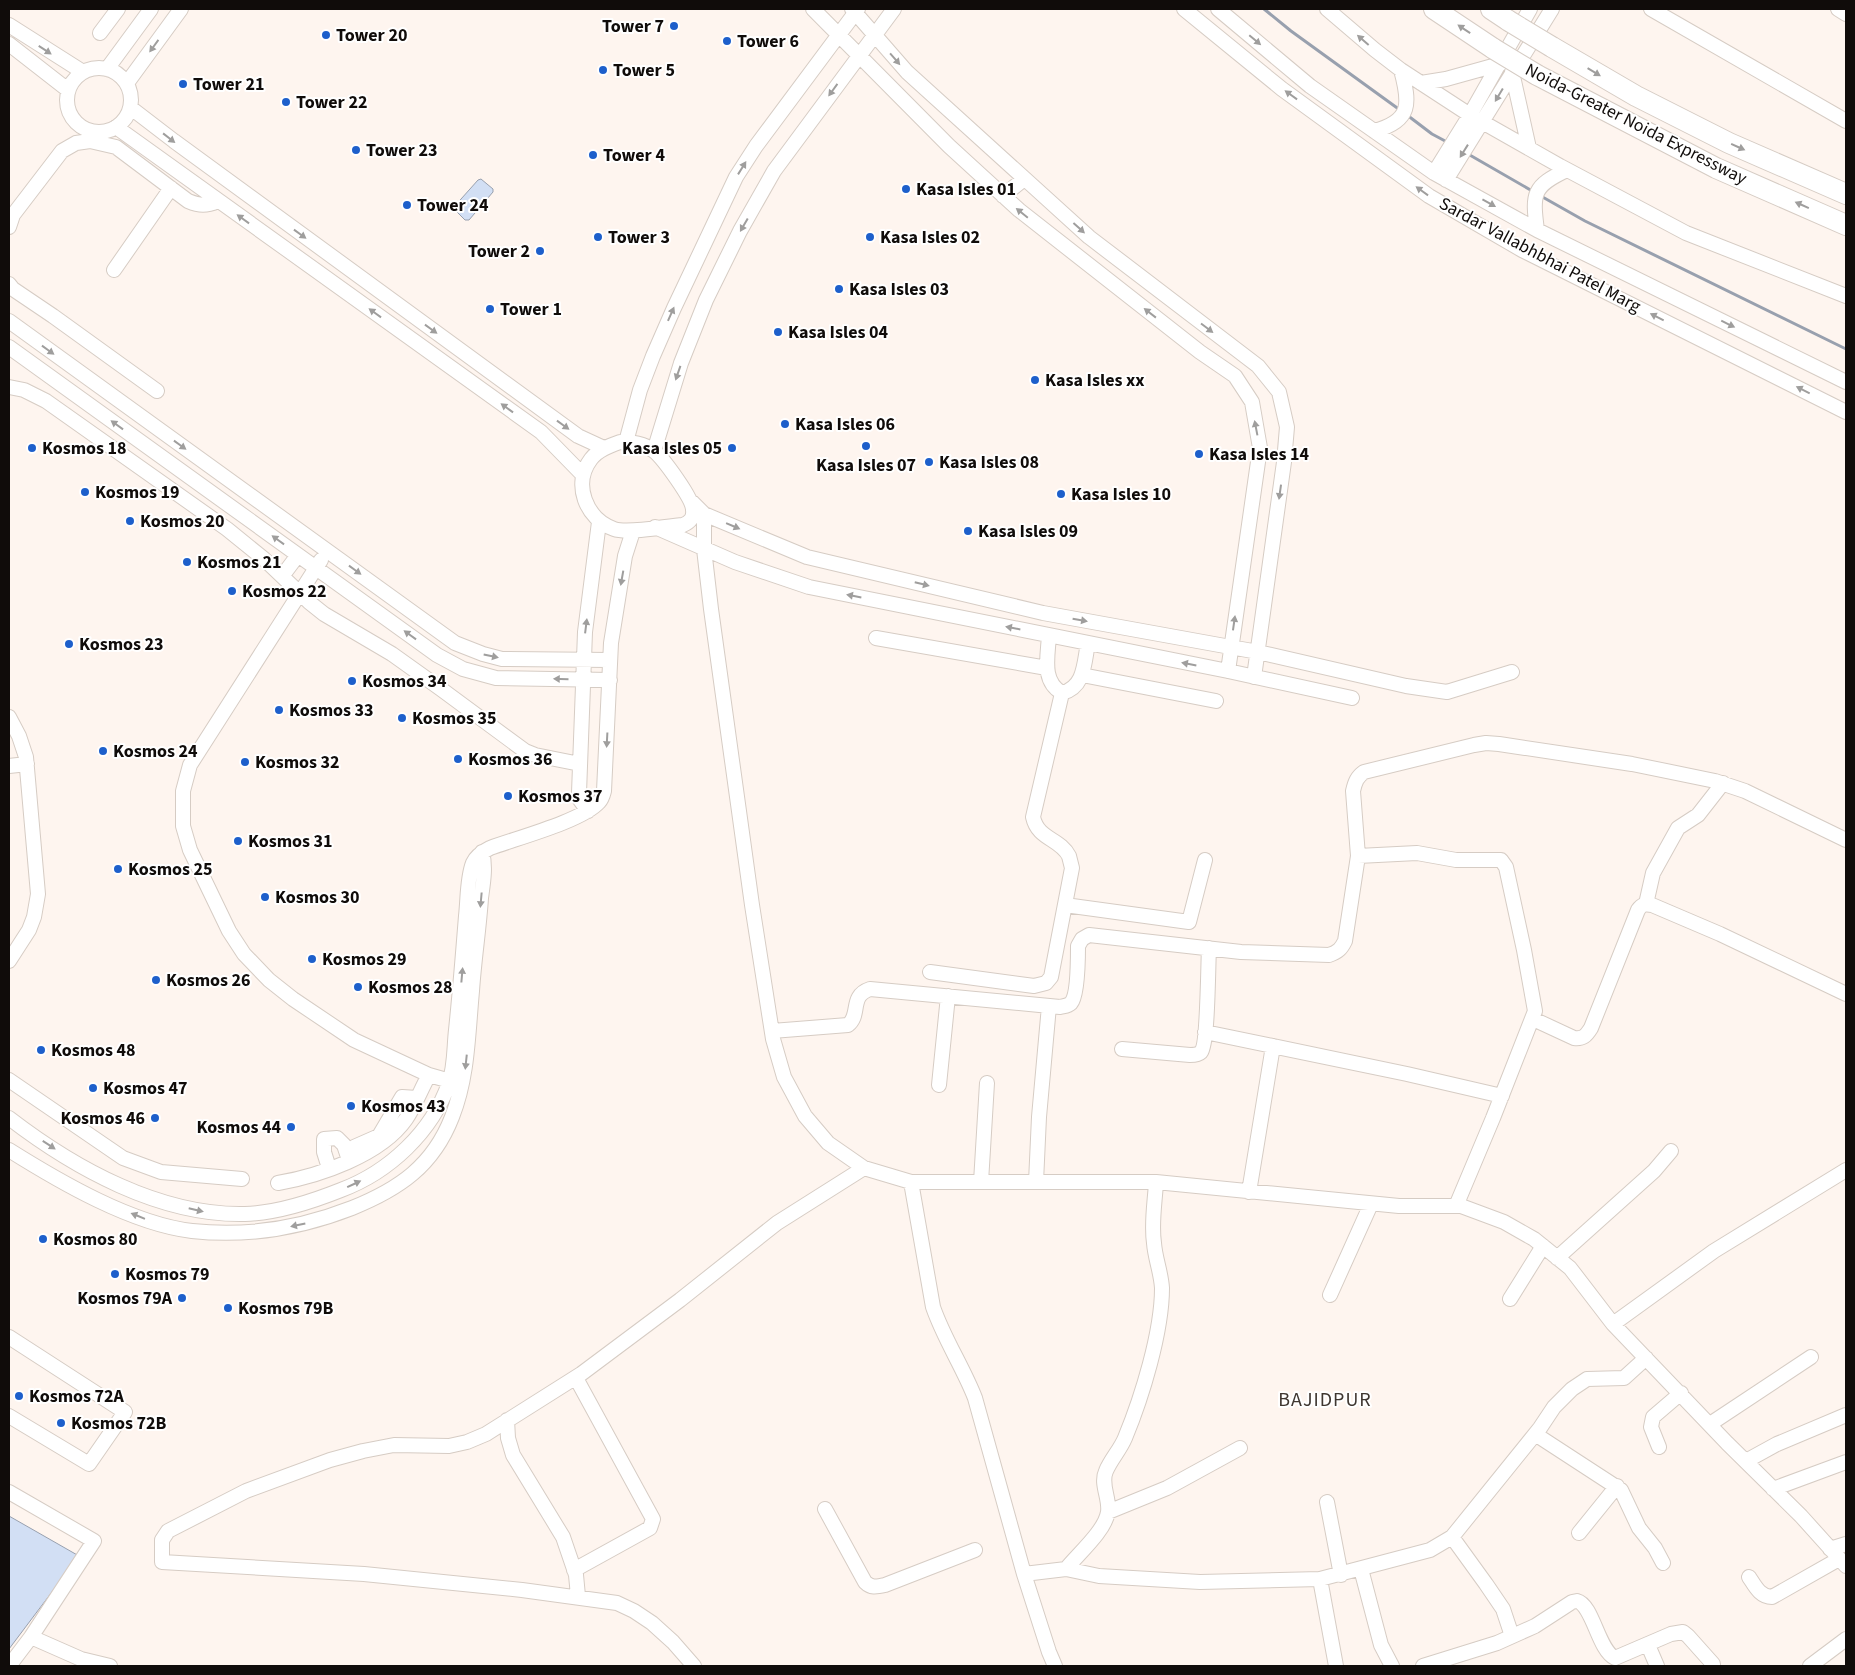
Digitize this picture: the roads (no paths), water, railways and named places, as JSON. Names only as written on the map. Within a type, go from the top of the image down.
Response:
[{"type":"highway","name":"Noida-Greater Noida Expressway","points":[[1434,9],[1497,56],[1716,168],[1846,225]]},
{"type":"highway","name":"Noida-Greater Noida Expressway","points":[[1491,9],[1636,96],[1729,143],[1846,194]]},
{"type":"street","points":[[100,33],[118,9]]},
{"type":"street","points":[[107,69],[151,9]]},
{"type":"street","points":[[127,83],[181,9]]},
{"type":"street","points":[[813,9],[949,146],[1003,196],[1192,346],[1235,376],[1252,402],[1260,448],[1228,671]]},
{"type":"street","points":[[654,451],[681,363],[706,300],[740,231],[774,172],[894,9]]},
{"type":"street","name":"Sardar Vallabhbhai Patel Marg","points":[[1184,9],[1282,89],[1429,196],[1522,250],[1846,412]]},
{"type":"street","name":"Sardar Vallabhbhai Patel Marg","points":[[1218,9],[1310,86],[1434,173],[1537,230],[1846,382]]},
{"type":"street","points":[[1328,9],[1374,50],[1401,70],[1476,118],[1567,170],[1686,233],[1846,296]]},
{"type":"street","points":[[1446,180],[1476,118],[1497,56],[1530,9]]},
{"type":"street","points":[[1434,173],[1512,72],[1552,9]]},
{"type":"street","points":[[1651,9],[1846,120]]},
{"type":"street","points":[[1838,9],[1846,14]]},
{"type":"street","points":[[626,442],[640,390],[653,356],[736,178],[756,146],[855,10],[874,35],[907,72],[1089,238],[1258,366],[1279,392],[1287,427],[1286,444],[1254,677]]},
{"type":"street","points":[[9,26],[82,72]]},
{"type":"street","points":[[9,44],[68,90]]},
{"type":"street","points":[[1421,83],[1446,79],[1497,56]]},
{"type":"street","points":[[94,68],[107,69],[118,74],[127,83],[131,95],[131,108],[125,119],[116,127],[104,132],[92,131],[80,126],[72,116],[67,105],[68,90],[73,81],[82,72],[94,68]]},
{"type":"street","points":[[1374,131],[1390,127],[1396,123],[1406,109],[1408,93],[1401,70]]},
{"type":"street","points":[[1512,72],[1529,148]]},
{"type":"street","points":[[131,108],[578,436],[604,448]]},
{"type":"street","points":[[116,127],[541,432],[583,475]]},
{"type":"street","points":[[9,227],[13,215],[62,151],[76,143],[90,141],[116,147],[196,205],[208,205],[218,200]]},
{"type":"street","points":[[1537,230],[1534,206],[1538,188],[1548,179],[1567,170]]},
{"type":"street","points":[[1003,196],[1024,179]]},
{"type":"street","points":[[114,270],[170,188]]},
{"type":"street","points":[[9,284],[13,290],[53,316],[158,391]]},
{"type":"street","points":[[9,322],[455,643],[502,659],[610,660]]},
{"type":"street","points":[[9,347],[437,655],[463,669],[496,678],[610,680]]},
{"type":"street","points":[[9,387],[24,390],[46,401],[227,529],[283,575],[324,614],[392,654],[525,751],[535,755],[580,764]]},
{"type":"street","points":[[692,502],[694,511],[692,518],[683,525],[632,531],[615,530],[599,522],[588,509],[582,492],[583,475],[591,459],[604,448],[620,442],[638,443],[654,451],[666,464],[692,502],[704,514],[808,557],[1043,613],[1258,652],[1406,686],[1447,692],[1512,672]]},
{"type":"street","points":[[704,514],[704,549],[711,609],[772,1031],[784,1078],[805,1116],[828,1143],[864,1168],[911,1182],[1156,1182],[1371,1204],[1456,1206],[1504,1222],[1534,1239],[1572,1272],[1613,1324],[1801,1516],[1839,1558]]},
{"type":"street","points":[[588,811],[580,800],[583,680],[585,632],[599,522]]},
{"type":"street","points":[[655,527],[735,562],[809,587],[1228,671],[1352,698]]},
{"type":"street","points":[[9,1118],[68,1157],[118,1186],[156,1200],[204,1212],[246,1214],[281,1209],[314,1200],[356,1184],[386,1167],[410,1145],[438,1108],[450,1081],[472,864],[482,852],[567,821],[588,811],[601,800],[604,791],[610,643],[625,556],[632,531]]},
{"type":"street","points":[[328,550],[190,765],[183,791],[183,826],[190,850],[229,930],[244,954],[268,980],[354,1040],[429,1075],[450,1081]]},
{"type":"street","points":[[283,575],[298,555]]},
{"type":"street","points":[[1049,635],[1048,668],[1050,682],[1054,688],[1062,693],[1070,691],[1076,686],[1082,675],[1088,643]]},
{"type":"street","points":[[876,638],[1048,668]]},
{"type":"street","points":[[1082,675],[1216,701]]},
{"type":"street","points":[[930,972],[1034,986],[1046,983],[1051,977],[1072,868],[1068,854],[1041,834],[1035,826],[1033,817],[1062,693]]},
{"type":"street","points":[[9,717],[19,736],[27,764],[38,894],[30,930],[9,961]]},
{"type":"street","points":[[772,1031],[848,1025],[854,1017],[858,997],[862,992],[870,989],[1049,1006],[1067,1005],[1072,1002],[1074,993],[1078,946],[1082,939],[1089,935],[1241,952],[1336,953],[1345,941],[1358,856],[1353,791],[1358,776],[1364,772],[1486,743],[1632,764],[1724,783],[1846,840]]},
{"type":"street","points":[[9,766],[27,764]]},
{"type":"street","points":[[1646,904],[1653,873],[1678,828],[1698,816],[1724,783]]},
{"type":"street","points":[[9,1150],[54,1178],[103,1202],[147,1220],[191,1231],[237,1233],[275,1230],[322,1220],[377,1198],[404,1182],[426,1160],[441,1140],[460,1096],[467,1054],[481,905],[484,862],[482,852]]},
{"type":"street","points":[[1358,856],[1417,853],[1456,860],[1501,860],[1504,863],[1535,1005],[1533,1019],[1456,1206]]},
{"type":"street","points":[[1064,905],[1189,922],[1206,860]]},
{"type":"street","points":[[1533,1019],[1574,1038],[1585,1036],[1591,1028],[1638,910],[1641,905],[1646,904],[1720,934],[1846,994]]},
{"type":"street","points":[[1122,1049],[1190,1055],[1199,1054],[1202,1051],[1205,1032],[1209,948]]},
{"type":"street","points":[[939,1085],[948,996]]},
{"type":"street","points":[[1036,1182],[1039,1117],[1049,1006]]},
{"type":"street","points":[[1205,1032],[1502,1096]]},
{"type":"street","points":[[1249,1192],[1273,1046]]},
{"type":"street","points":[[278,1183],[300,1179],[329,1168],[379,1136],[402,1097],[417,1098],[429,1075]]},
{"type":"street","points":[[9,1080],[130,1161],[161,1172],[242,1179]]},
{"type":"street","points":[[980,1182],[987,1084]]},
{"type":"street","points":[[329,1168],[324,1152],[324,1139],[330,1137],[341,1140],[352,1154]]},
{"type":"street","points":[[1557,1258],[1654,1171],[1672,1151]]},
{"type":"street","points":[[694,1666],[652,1623],[617,1602],[578,1596],[364,1574],[162,1562],[162,1540],[168,1531],[246,1491],[330,1460],[363,1451],[394,1446],[449,1446],[467,1442],[486,1434],[576,1378],[777,1224],[864,1168]]},
{"type":"street","points":[[1613,1324],[1714,1251],[1846,1170]]},
{"type":"street","points":[[911,1182],[933,1307],[942,1332],[968,1380],[975,1398],[1024,1574],[1055,1666]]},
{"type":"street","points":[[1066,1569],[1101,1526],[1108,1512],[1104,1472],[1125,1437],[1146,1379],[1160,1312],[1162,1288],[1153,1232],[1156,1182]]},
{"type":"street","points":[[103,1202],[118,1186]]},
{"type":"street","points":[[1330,1295],[1371,1204]]},
{"type":"street","points":[[1510,1299],[1543,1246]]},
{"type":"street","points":[[9,1337],[125,1412],[90,1464],[9,1416]]},
{"type":"street","points":[[1710,1424],[1811,1357]]},
{"type":"street","points":[[1024,1574],[1066,1569],[1099,1576],[1200,1582],[1320,1579],[1430,1550],[1452,1537],[1535,1434],[1554,1407],[1583,1380],[1592,1378],[1624,1378],[1646,1358]]},
{"type":"street","points":[[574,1570],[650,1528],[653,1519],[576,1378]]},
{"type":"street","points":[[1659,1447],[1651,1427],[1652,1417],[1681,1394]]},
{"type":"street","points":[[1746,1461],[1777,1444],[1846,1415]]},
{"type":"street","points":[[507,1420],[510,1446],[561,1532],[574,1570],[578,1596]]},
{"type":"street","points":[[1535,1434],[1621,1490],[1640,1528],[1655,1548],[1663,1563]]},
{"type":"street","points":[[1108,1512],[1167,1488],[1240,1448]]},
{"type":"street","points":[[1773,1489],[1846,1462]]},
{"type":"street","points":[[1580,1534],[1617,1486]]},
{"type":"street","points":[[9,1492],[94,1541],[31,1637],[9,1666]]},
{"type":"street","points":[[1327,1502],[1341,1574]]},
{"type":"street","points":[[825,1509],[869,1586],[884,1585],[975,1550]]},
{"type":"street","points":[[1452,1537],[1502,1610],[1512,1636]]},
{"type":"street","points":[[1749,1577],[1762,1595],[1772,1597],[1839,1558],[1846,1544]]},
{"type":"street","points":[[1362,1569],[1381,1645],[1392,1666]]},
{"type":"street","points":[[1320,1579],[1336,1666]]},
{"type":"street","points":[[1423,1666],[1497,1643],[1535,1626],[1567,1605],[1577,1601],[1584,1606],[1610,1655],[1615,1658],[1671,1634],[1683,1632],[1713,1664]]},
{"type":"street","points":[[31,1637],[81,1659],[110,1666]]},
{"type":"street","points":[[1810,1666],[1846,1639]]},
{"type":"street","points":[[1648,1645],[1657,1666]]},
{"type":"water","points":[[481,179],[493,189],[493,192],[469,220],[465,220],[453,208]]},
{"type":"water","points":[[9,1516],[79,1556],[9,1649]]},
{"type":"waterway","points":[[1264,9],[1291,31],[1400,110]]},
{"type":"waterway","points":[[1407,115],[1432,134],[1447,142]]},
{"type":"waterway","points":[[1468,154],[1534,192]]},
{"type":"waterway","points":[[1539,195],[1585,221],[1846,349]]},
{"type":"place","name":"Tower 7","points":[[674,26]]},
{"type":"place","name":"Tower 20","points":[[326,35]]},
{"type":"place","name":"Tower 6","points":[[727,41]]},
{"type":"place","name":"Tower 5","points":[[603,70]]},
{"type":"place","name":"Tower 21","points":[[183,84]]},
{"type":"place","name":"Tower 22","points":[[286,102]]},
{"type":"place","name":"Tower 23","points":[[356,150]]},
{"type":"place","name":"Tower 4","points":[[593,155]]},
{"type":"place","name":"Kasa Isles 01","points":[[906,189]]},
{"type":"place","name":"Tower 24","points":[[407,205]]},
{"type":"place","name":"Tower 3","points":[[598,237]]},
{"type":"place","name":"Kasa Isles 02","points":[[870,237]]},
{"type":"place","name":"Tower 2","points":[[540,251]]},
{"type":"place","name":"Kasa Isles 03","points":[[839,289]]},
{"type":"place","name":"Tower 1","points":[[490,309]]},
{"type":"place","name":"Kasa Isles 04","points":[[778,332]]},
{"type":"place","name":"Kasa Isles xx","points":[[1035,380]]},
{"type":"place","name":"Kasa Isles 06","points":[[785,424]]},
{"type":"place","name":"Kasa Isles 07","points":[[866,446]]},
{"type":"place","name":"Kosmos 18","points":[[32,448]]},
{"type":"place","name":"Kasa Isles 05","points":[[732,448]]},
{"type":"place","name":"Kasa Isles 14","points":[[1199,454]]},
{"type":"place","name":"Kasa Isles 08","points":[[929,462]]},
{"type":"place","name":"Kosmos 19","points":[[85,492]]},
{"type":"place","name":"Kasa Isles 10","points":[[1061,494]]},
{"type":"place","name":"Kosmos 20","points":[[130,521]]},
{"type":"place","name":"Kasa Isles 09","points":[[968,531]]},
{"type":"place","name":"Kosmos 21","points":[[187,562]]},
{"type":"place","name":"Kosmos 22","points":[[232,591]]},
{"type":"place","name":"Kosmos 23","points":[[69,644]]},
{"type":"place","name":"Kosmos 34","points":[[352,681]]},
{"type":"place","name":"Kosmos 33","points":[[279,710]]},
{"type":"place","name":"Kosmos 35","points":[[402,718]]},
{"type":"place","name":"Kosmos 24","points":[[103,751]]},
{"type":"place","name":"Kosmos 36","points":[[458,759]]},
{"type":"place","name":"Kosmos 32","points":[[245,762]]},
{"type":"place","name":"Kosmos 37","points":[[508,796]]},
{"type":"place","name":"Kosmos 31","points":[[238,841]]},
{"type":"place","name":"Kosmos 25","points":[[118,869]]},
{"type":"place","name":"Kosmos 30","points":[[265,897]]},
{"type":"place","name":"Kosmos 29","points":[[312,959]]},
{"type":"place","name":"Kosmos 26","points":[[156,980]]},
{"type":"place","name":"Kosmos 28","points":[[358,987]]},
{"type":"place","name":"Kosmos 48","points":[[41,1050]]},
{"type":"place","name":"Kosmos 47","points":[[93,1088]]},
{"type":"place","name":"Kosmos 43","points":[[351,1106]]},
{"type":"place","name":"Kosmos 46","points":[[155,1118]]},
{"type":"place","name":"Kosmos 44","points":[[291,1127]]},
{"type":"place","name":"Kosmos 80","points":[[43,1239]]},
{"type":"place","name":"Kosmos 79","points":[[115,1274]]},
{"type":"place","name":"Kosmos 79A","points":[[182,1298]]},
{"type":"place","name":"Kosmos 79B","points":[[228,1308]]},
{"type":"place","name":"Kosmos 72A","points":[[19,1396]]},
{"type":"place","name":"Kosmos 72B","points":[[61,1423]]},
{"type":"district","name":"BAJIDPUR","points":[[1325,1400]]}]
